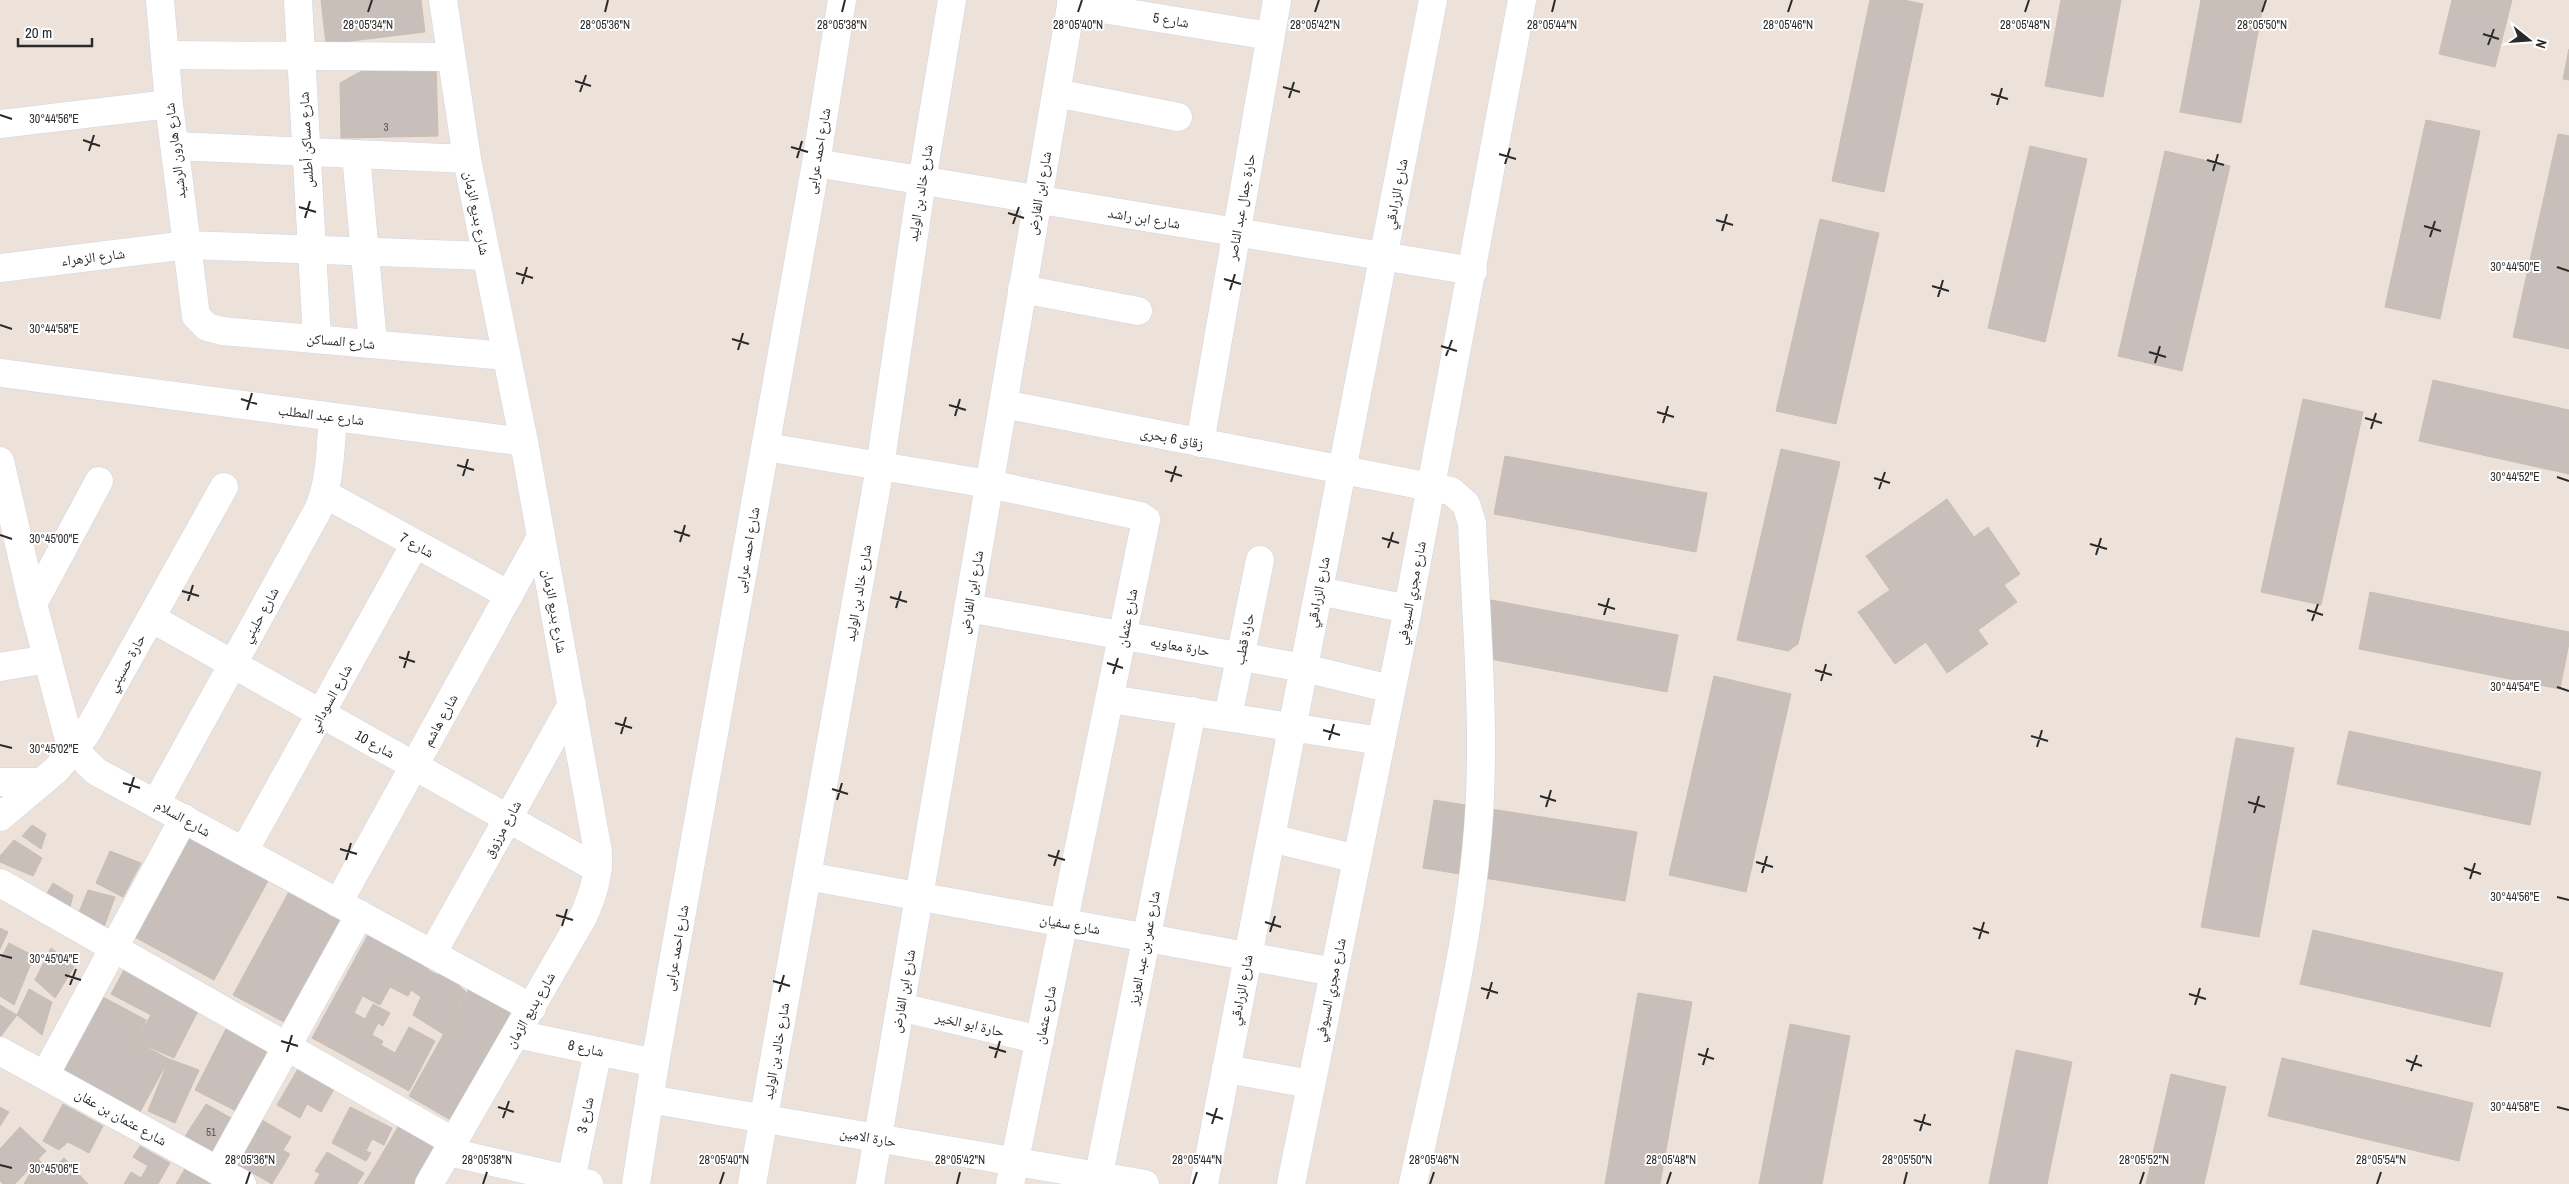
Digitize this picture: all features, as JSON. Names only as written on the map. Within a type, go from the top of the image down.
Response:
[{"type":"street","name":"شارع هارون الرشيد","points":[[160,0],[169,104],[194,301]]},
{"type":"street","name":"شارع مساكن أطلس","points":[[298,0],[317,339]]},
{"type":"street","name":"شارع بديع الزمان","points":[[429,1184],[583,917],[590,902],[598,869],[572,704],[524,442],[466,159],[443,0]]},
{"type":"street","name":"شارع احمد عرابى","points":[[636,1184],[655,1063],[816,163],[842,0]]},
{"type":"street","name":"شارع خالد بن الوليد","points":[[752,1184],[880,467],[922,181],[952,0]]},
{"type":"street","name":"حارة جمال عبد الناصر","points":[[1200,443],[1277,0]]},
{"type":"street","name":"شارع الزرادقي","points":[[1204,1184],[1433,0]]},
{"type":"street","name":"شارع مجري السيوفي","points":[[1291,1184],[1408,609],[1473,271],[1522,0]]},
{"type":"street","name":"شارع 5","points":[[1071,2],[1270,36]]},
{"type":"street","name":"شارع ابن الفارض","points":[[870,1184],[1071,2]]},
{"type":"street","points":[[165,55],[452,57]]},
{"type":"street","points":[[1056,93],[1178,117]]},
{"type":"street","points":[[0,124],[169,104]]},
{"type":"street","points":[[175,146],[466,159]]},
{"type":"street","points":[[356,154],[373,343]]},
{"type":"street","name":"شارع ابن راشد","points":[[816,163],[1473,271]]},
{"type":"street","name":"شارع الزهراء","points":[[0,268],[187,245],[486,256]]},
{"type":"street","points":[[1022,289],[1138,311]]},
{"type":"street","name":"شارع المساكن","points":[[194,301],[196,316],[207,327],[222,331],[506,356]]},
{"type":"street","name":"شارع عبد المطلب","points":[[0,373],[524,442]]},
{"type":"street","name":"زقاق 6 بحرى","points":[[1003,404],[1450,491],[1466,504],[1472,523],[1480,722],[1479,814],[1470,906],[1453,997],[1413,1184]]},
{"type":"street","name":"شارع حليني","points":[[156,803],[325,494],[333,417]]},
{"type":"street","name":"شارع عثمان","points":[[766,447],[990,484],[1143,517],[1146,524],[1013,1173]]},
{"type":"street","name":"شارع السلام","points":[[0,461],[10,548],[33,604],[68,736],[74,750],[97,772],[532,1008]]},
{"type":"street","points":[[33,604],[99,481]]},
{"type":"street","name":"حارة حسيني","points":[[0,817],[41,782],[74,750],[86,734],[224,487]]},
{"type":"street","name":"شارع 7","points":[[325,494],[509,595]]},
{"type":"street","name":"شارع هاشم","points":[[218,1172],[287,1047],[414,766],[541,537]]},
{"type":"street","name":"شارع السوداني","points":[[244,852],[415,544]]},
{"type":"street","name":"حارة قطب","points":[[1228,717],[1260,560]]},
{"type":"street","points":[[1319,591],[1408,609]]},
{"type":"street","name":"حارة معاويه","points":[[968,608],[1304,668],[1391,689]]},
{"type":"street","name":"شارع 10","points":[[151,618],[598,869]]},
{"type":"street","points":[[0,667],[48,659]]},
{"type":"street","points":[[1110,699],[1381,741]]},
{"type":"street","name":"شارع مرزوق","points":[[432,954],[572,704]]},
{"type":"street","name":"شارع عمر بن عبد العزيز","points":[[1098,1180],[1192,711]]},
{"type":"street","points":[[0,782],[41,782]]},
{"type":"street","points":[[45,1074],[184,818]]},
{"type":"street","points":[[1271,838],[1357,859]]},
{"type":"street","name":"شارع سفيان","points":[[807,876],[1334,972]]},
{"type":"street","points":[[0,883],[287,1047],[452,1147],[580,1182]]},
{"type":"street","name":"حارة ابو الخير","points":[[900,1007],[1040,1040]]},
{"type":"street","name":"شارع 8","points":[[516,1034],[655,1063]]},
{"type":"street","name":"شارع عثمان بن عفان","points":[[0,1051],[45,1074],[242,1184]]},
{"type":"street","name":"شارع 3","points":[[580,1182],[598,1051]]},
{"type":"street","points":[[1226,1069],[1311,1084]]},
{"type":"street","name":"حارة الامين","points":[[649,1099],[878,1138],[1013,1173],[1145,1184]]},
{"type":"building","points":[[321,0],[421,0],[425,32],[326,44]]},
{"type":"building","points":[[1870,0],[1904,0],[1923,4],[1884,192],[1832,181]]},
{"type":"building","points":[[2061,0],[2121,0],[2103,97],[2045,86]]},
{"type":"building","points":[[2201,0],[2264,0],[2241,123],[2180,112]]},
{"type":"building","points":[[2452,0],[2512,0],[2495,67],[2439,54]]},
{"type":"building","points":[[2569,49],[2569,80],[2563,79]]},
{"type":"building","points":[[436,63],[438,136],[341,138],[340,83],[374,64]]},
{"type":"building","points":[[2426,120],[2480,131],[2440,319],[2385,307]]},
{"type":"building","points":[[2558,134],[2569,136],[2569,349],[2513,337]]},
{"type":"building","points":[[2030,146],[2087,159],[2045,342],[1988,328]]},
{"type":"building","points":[[2165,151],[2230,166],[2182,371],[2118,356]]},
{"type":"building","points":[[1820,219],[1879,233],[1836,424],[1776,411]]},
{"type":"building","points":[[2433,380],[2569,410],[2569,474],[2419,441]]},
{"type":"building","points":[[2303,399],[2363,412],[2321,605],[2261,592]]},
{"type":"building","points":[[1781,449],[1840,462],[1798,644],[1788,651],[1737,640]]},
{"type":"building","points":[[1505,456],[1707,493],[1696,552],[1494,514]]},
{"type":"building","points":[[1947,499],[1974,537],[1988,527],[2020,574],[2004,585],[2017,602],[1978,630],[1988,644],[1947,673],[1926,642],[1895,664],[1858,612],[1890,590],[1866,556]]},
{"type":"building","points":[[2370,592],[2569,632],[2569,643],[2560,689],[2359,649]]},
{"type":"building","points":[[1480,598],[1678,635],[1667,692],[1469,655]]},
{"type":"building","points":[[1714,676],[1791,694],[1746,892],[1669,875]]},
{"type":"building","points":[[2349,731],[2541,772],[2530,825],[2337,784]]},
{"type":"building","points":[[2236,738],[2294,748],[2259,937],[2201,927]]},
{"type":"building","points":[[1434,800],[1637,832],[1625,901],[1423,868]]},
{"type":"building","points":[[32,825],[46,834],[41,849],[22,836]]},
{"type":"building","points":[[185,832],[269,879],[214,980],[129,934]]},
{"type":"building","points":[[14,840],[42,858],[33,876],[0,862],[0,856]]},
{"type":"building","points":[[110,851],[141,863],[123,897],[96,883]]},
{"type":"building","points":[[53,883],[73,895],[68,915],[43,900]]},
{"type":"building","points":[[291,888],[342,916],[284,1022],[233,995]]},
{"type":"building","points":[[88,890],[115,897],[101,935],[76,920]]},
{"type":"building","points":[[0,928],[8,932],[0,949]]},
{"type":"building","points":[[2313,930],[2503,973],[2490,1027],[2300,984]]},
{"type":"building","points":[[370,931],[431,965],[428,970],[438,975],[440,970],[462,982],[459,986],[466,992],[443,1034],[413,1015],[421,997],[411,990],[408,996],[390,987],[380,1005],[341,985]]},
{"type":"building","points":[[9,943],[34,956],[14,1005],[0,996],[0,960]]},
{"type":"building","points":[[51,948],[74,967],[55,998],[35,980]]},
{"type":"building","points":[[125,968],[200,1007],[174,1058],[135,1041],[151,1015],[111,994]]},
{"type":"building","points":[[341,985],[362,997],[354,1013],[365,1019],[345,1056],[312,1038]]},
{"type":"building","points":[[470,987],[517,1014],[456,1123],[409,1096]]},
{"type":"building","points":[[29,989],[52,1002],[42,1035],[17,1015]]},
{"type":"building","points":[[1638,993],[1692,1002],[1660,1184],[1605,1184]]},
{"type":"building","points":[[103,997],[146,1020],[135,1041],[169,1059],[140,1112],[63,1070]]},
{"type":"building","points":[[373,1004],[390,1013],[383,1026],[378,1023],[372,1035],[383,1041],[381,1045],[395,1053],[409,1027],[435,1041],[409,1091],[345,1056]]},
{"type":"building","points":[[0,1005],[17,1015],[1,1036],[0,1035]]},
{"type":"building","points":[[1790,1024],[1850,1036],[1822,1184],[1759,1184]]},
{"type":"building","points":[[228,1025],[271,1048],[238,1112],[195,1090]]},
{"type":"building","points":[[2016,1050],[2072,1062],[2047,1184],[1989,1184]]},
{"type":"building","points":[[2282,1058],[2473,1103],[2459,1161],[2268,1116]]},
{"type":"building","points":[[169,1059],[199,1070],[175,1123],[148,1111]]},
{"type":"building","points":[[302,1062],[338,1082],[321,1112],[307,1104],[300,1118],[277,1105]]},
{"type":"building","points":[[2171,1074],[2226,1087],[2204,1184],[2146,1184]]},
{"type":"building","points":[[63,1104],[103,1126],[89,1153],[68,1142],[59,1150],[43,1141]]},
{"type":"building","points":[[206,1104],[231,1118],[209,1162],[182,1141]]},
{"type":"building","points":[[0,1107],[9,1112],[0,1126]]},
{"type":"building","points":[[350,1107],[392,1128],[384,1145],[372,1139],[366,1151],[371,1153],[366,1161],[332,1143]]},
{"type":"building","points":[[262,1120],[291,1137],[283,1150],[290,1154],[272,1184],[237,1164]]},
{"type":"building","points":[[401,1122],[445,1148],[426,1181],[382,1154]]},
{"type":"building","points":[[20,1127],[46,1151],[15,1184],[3,1184],[0,1181],[0,1149]]},
{"type":"building","points":[[140,1146],[170,1163],[158,1184],[124,1184],[131,1172],[141,1178],[148,1166],[133,1157]]},
{"type":"building","points":[[327,1152],[364,1173],[357,1184],[314,1184],[320,1174],[315,1171]]},
{"type":"building","points":[[382,1154],[426,1181],[424,1184],[364,1184]]},
{"type":"building","points":[[64,1158],[88,1184],[24,1184],[38,1159],[50,1171]]},
{"type":"building","points":[[185,1169],[211,1184],[176,1184]]}]
